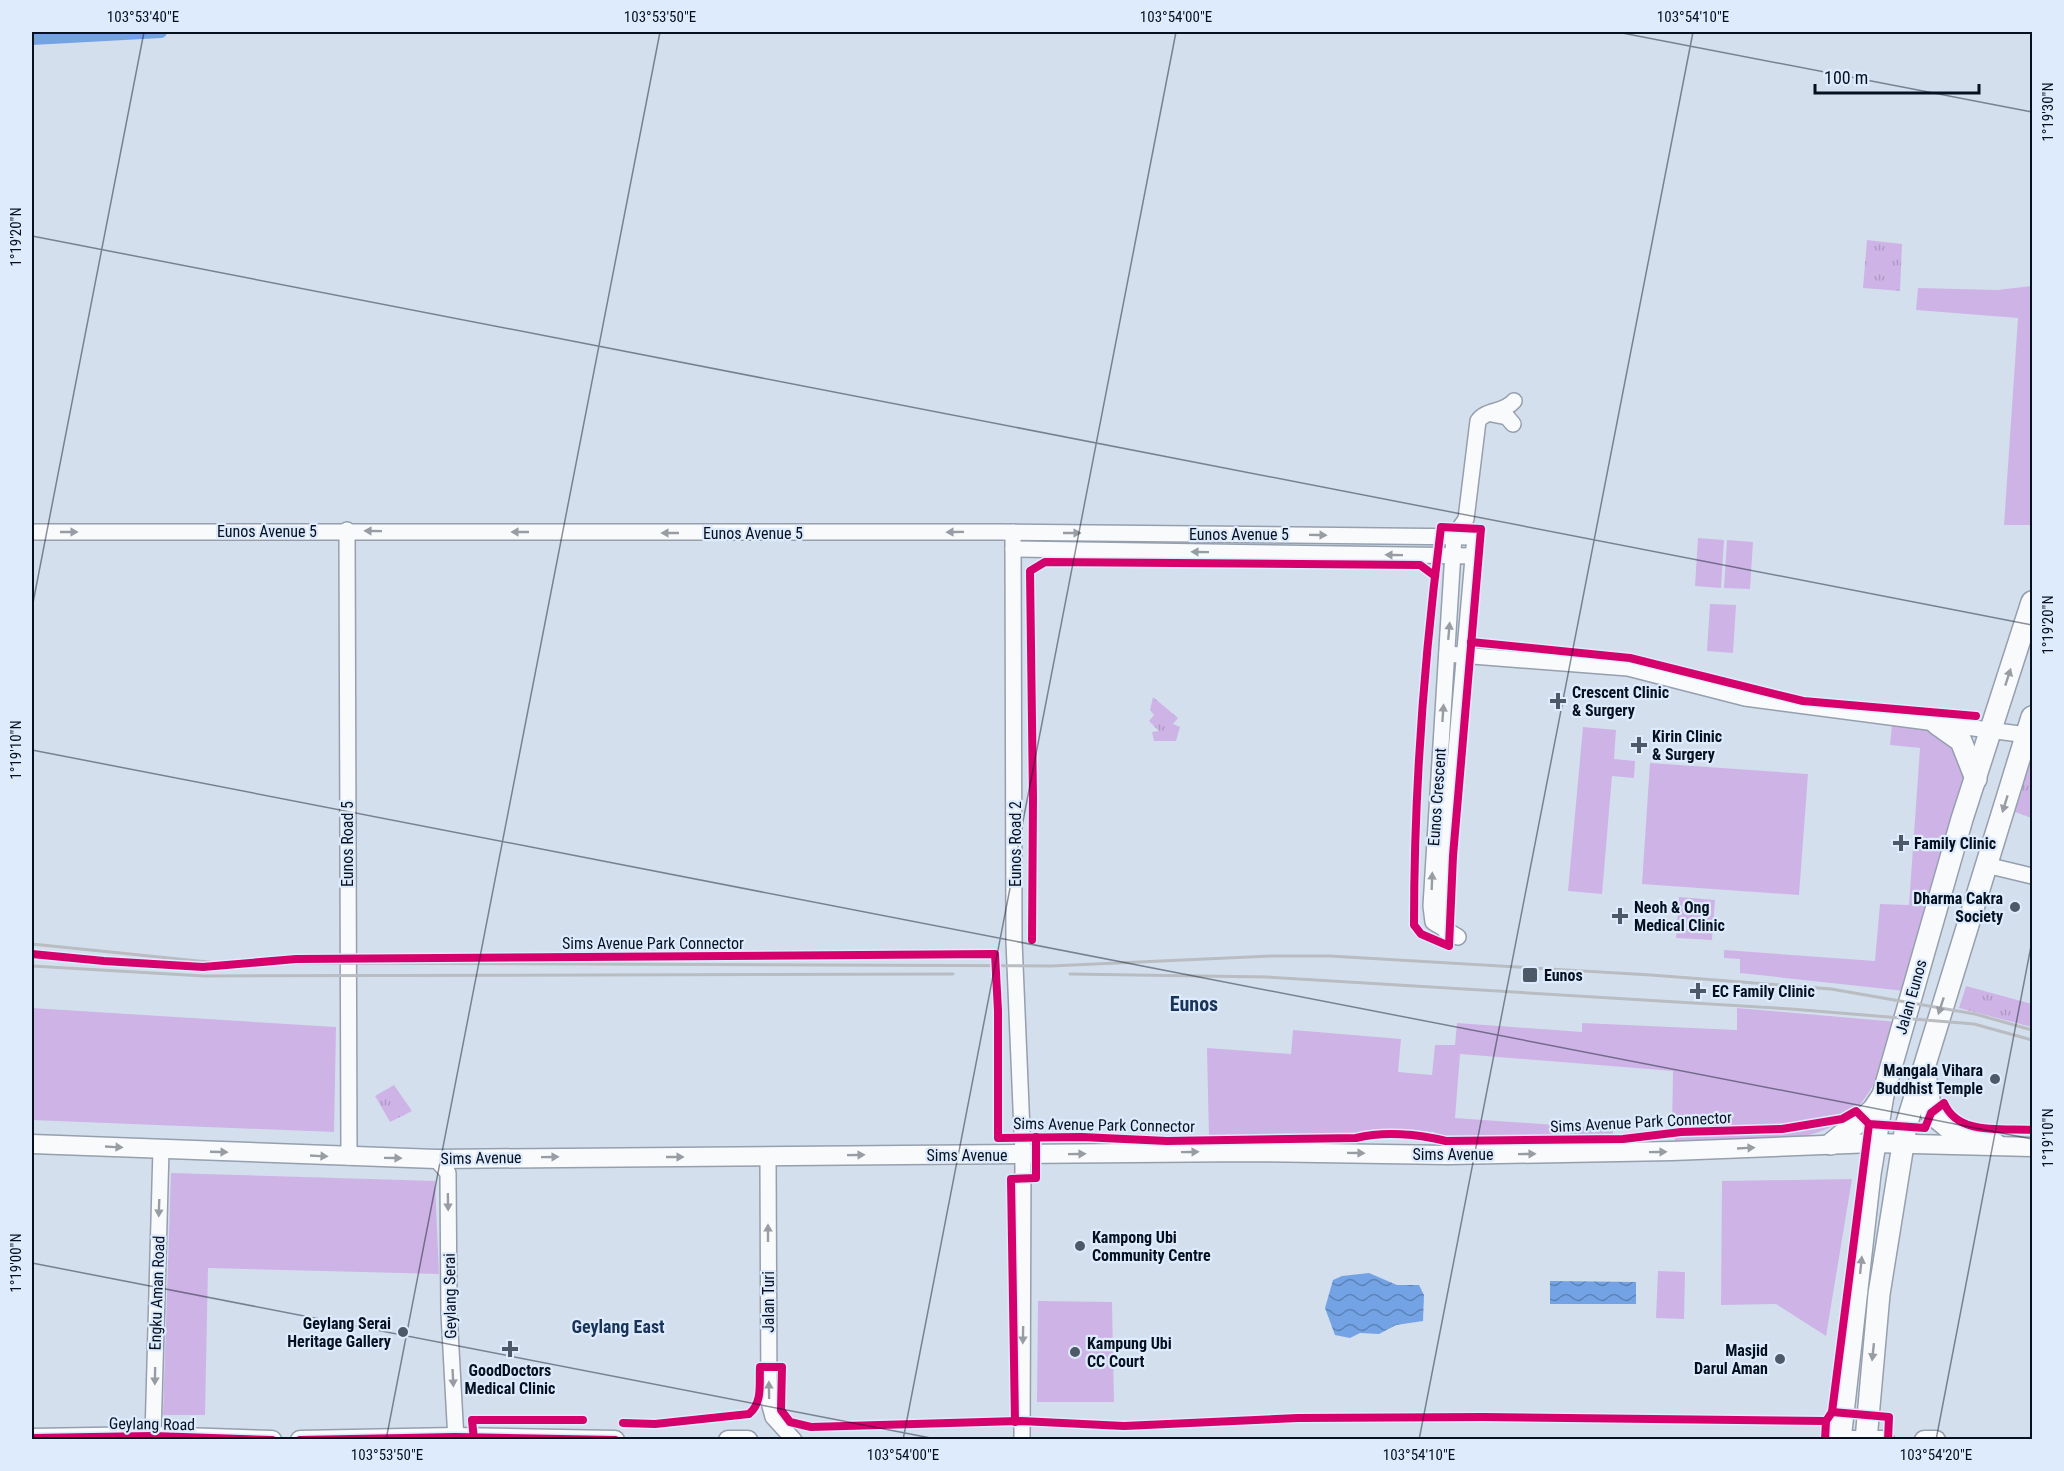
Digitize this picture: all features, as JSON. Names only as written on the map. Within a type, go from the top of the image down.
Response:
[{"type":"highway","name":"Jalan Eunos","points":[[1838,1440],[1874,1143],[1883,1095],[1991,730],[2028,632],[2032,602]]},
{"type":"highway","points":[[1937,724],[1961,741],[1976,779]]},
{"type":"highway","name":"Jalan Eunos","points":[[1866,1439],[1879,1294],[1902,1144],[1924,1060],[2030,726]]},
{"type":"highway","points":[[1924,1060],[1931,1113],[1949,1128],[1995,1144]]},
{"type":"highway","points":[[1831,1144],[1873,1110],[1883,1095]]},
{"type":"main road","name":"Sims Avenue","points":[[32,1144],[436,1159],[1250,1152],[1448,1155],[1874,1143],[1995,1144],[2032,1147]]},
{"type":"main road","name":"Geylang Road","points":[[32,1438],[153,1436],[272,1440]]},
{"type":"main road","points":[[300,1440],[456,1438],[615,1440]]},
{"type":"main road","points":[[728,1440],[748,1440]]},
{"type":"main road","points":[[1838,1440],[1885,1440]]},
{"type":"main road","points":[[1924,1440],[1936,1440]]},
{"type":"street","points":[[1454,536],[1466,519],[1480,417],[1506,409],[1514,401]]},
{"type":"street","points":[[1489,413],[1507,417],[1513,424]]},
{"type":"street","name":"Eunos Crescent","points":[[1454,536],[1431,906],[1433,922],[1452,935],[1443,919],[1473,556],[1474,537],[1466,519]]},
{"type":"street","name":"Eunos Avenue 5","points":[[32,532],[347,530],[1013,532],[1474,537]]},
{"type":"street","name":"Eunos Road 5","points":[[347,530],[349,1157]]},
{"type":"street","name":"Eunos Road 2","points":[[1013,532],[1014,941],[1023,1155],[1022,1440]]},
{"type":"street","name":"Eunos Avenue 5","points":[[1013,549],[1473,556]]},
{"type":"street","points":[[1447,654],[1628,668],[1744,698],[1937,724],[1991,730],[2030,726]]},
{"type":"street","points":[[1986,865],[2032,876]]},
{"type":"street","name":"Engku Aman Road","points":[[153,1436],[161,1149]]},
{"type":"street","name":"Jalan Turi","points":[[768,1156],[769,1402],[773,1417],[794,1440]]},
{"type":"street","name":"Geylang Serai","points":[[436,1159],[448,1173],[449,1313],[456,1438]]},
{"type":"green space","points":[[1867,240],[1902,244],[1900,291],[1863,288]]},
{"type":"green space","points":[[2032,286],[2032,525],[2004,525],[2018,318],[1916,310],[1918,288],[1997,290]]},
{"type":"green space","points":[[1698,538],[1724,540],[1721,588],[1695,586]]},
{"type":"green space","points":[[1727,540],[1753,542],[1750,589],[1724,588]]},
{"type":"green space","points":[[1710,604],[1736,605],[1733,653],[1707,651]]},
{"type":"green space","points":[[1153,697],[1178,718],[1173,724],[1180,727],[1176,741],[1154,741],[1152,732],[1159,731],[1149,721],[1154,715],[1150,710]]},
{"type":"green space","points":[[1892,725],[1924,728],[1942,733],[1953,746],[1967,775],[1905,991],[1740,973],[1740,959],[1724,958],[1724,950],[1875,961],[1880,904],[1909,905],[1920,748],[1890,745]]},
{"type":"green space","points":[[1583,727],[1616,730],[1614,759],[1635,761],[1634,778],[1612,776],[1602,894],[1568,891]]},
{"type":"green space","points":[[2032,755],[2032,818],[2015,812]]},
{"type":"green space","points":[[1650,763],[1808,774],[1799,895],[1642,884]]},
{"type":"green space","points":[[1679,897],[1715,900],[1712,940],[1676,938]]},
{"type":"green space","points":[[1966,986],[2032,1004],[2032,1027],[1959,1008]]},
{"type":"green space","points":[[32,1008],[336,1027],[334,1132],[32,1120]]},
{"type":"green space","points":[[1737,1008],[1898,1022],[1880,1072],[1859,1106],[1833,1126],[1790,1139],[1742,1143],[1676,1143],[1672,1130],[1673,1071],[1460,1054],[1455,1118],[1613,1129],[1613,1137],[1446,1141],[1434,1132],[1371,1132],[1354,1137],[1209,1139],[1207,1048],[1291,1054],[1293,1030],[1401,1039],[1398,1072],[1432,1075],[1435,1045],[1455,1045],[1457,1023],[1582,1032],[1582,1023],[1737,1030]]},
{"type":"green space","points":[[394,1085],[412,1111],[390,1122],[375,1096]]},
{"type":"green space","points":[[171,1173],[435,1181],[439,1274],[208,1268],[205,1415],[163,1415]]},
{"type":"green space","points":[[1852,1179],[1826,1336],[1776,1304],[1721,1305],[1722,1181]]},
{"type":"green space","points":[[1658,1271],[1685,1272],[1684,1319],[1656,1318]]},
{"type":"green space","name":"Kampung Ubi CC Court","points":[[1038,1301],[1112,1302],[1114,1402],[1037,1402]]},
{"type":"water","points":[[1369,1273],[1397,1285],[1419,1285],[1424,1295],[1423,1321],[1396,1325],[1379,1334],[1360,1333],[1350,1338],[1335,1335],[1325,1308],[1333,1280],[1342,1276]]},
{"type":"water","points":[[1550,1281],[1636,1282],[1636,1304],[1550,1304]]},
{"type":"waterway","points":[[32,39],[161,32]]},
{"type":"railway","points":[[32,944],[218,963],[1051,966],[1271,956],[1330,956],[1651,975],[1831,989],[1975,1014],[2032,1030]]},
{"type":"railway","points":[[32,966],[204,976],[953,974]]},
{"type":"railway","points":[[1070,974],[1267,977],[1791,1009],[1974,1024],[2032,1040]]},
{"type":"cycle path","points":[[1441,527],[1481,529],[1453,856],[1449,946],[1421,934],[1414,925],[1421,726],[1441,527]]},
{"type":"cycle path","points":[[1032,940],[1030,571],[1045,562],[1420,565],[1435,576]]},
{"type":"cycle path","points":[[1471,642],[1630,658],[1803,701],[1976,716]]},
{"type":"cycle path","name":"Sims Avenue Park Connector","points":[[32,954],[203,967],[296,959],[995,954],[998,1011],[998,1138],[1082,1137],[1167,1141],[1356,1138],[1389,1134],[1413,1135],[1446,1141],[1623,1139],[1681,1132],[1782,1129],[1842,1119],[1856,1111],[1869,1124],[1925,1128],[1931,1113],[1944,1103],[1951,1114],[1970,1126],[2032,1130]]},
{"type":"cycle path","points":[[1825,1440],[1826,1421],[1832,1412],[1869,1124]]},
{"type":"cycle path","name":"Sims Avenue Park Connector","points":[[1015,1422],[1011,1179],[1036,1178],[1036,1137]]},
{"type":"cycle path","points":[[623,1423],[655,1424],[749,1414],[758,1398],[760,1367],[782,1367],[781,1410],[790,1422],[811,1427],[1021,1421],[1124,1426],[1298,1418],[1483,1417],[1826,1421]]},
{"type":"cycle path","points":[[1832,1412],[1889,1417],[1888,1440]]},
{"type":"cycle path","points":[[474,1440],[472,1420],[583,1420]]},
{"type":"cycle path","points":[[32,1438],[153,1436],[272,1440]]},
{"type":"cycle path","points":[[300,1440],[455,1437],[615,1440]]},
{"type":"place","name":"Crescent Clinic & Surgery","points":[[1558,701]]},
{"type":"place","name":"Kirin Clinic & Surgery","points":[[1639,745]]},
{"type":"place","name":"Family Clinic","points":[[1901,843]]},
{"type":"place","name":"Dharma Cakra Society","points":[[2015,907]]},
{"type":"place","name":"Neoh & Ong Medical Clinic","points":[[1620,916]]},
{"type":"place","name":"Eunos","points":[[1530,975]]},
{"type":"place","name":"EC Family Clinic","points":[[1698,991]]},
{"type":"place","name":"Mangala Vihara Buddhist Temple","points":[[1995,1079]]},
{"type":"place","name":"Kampong Ubi Community Centre","points":[[1080,1246]]},
{"type":"place","name":"Geylang Serai Heritage Gallery","points":[[403,1332]]},
{"type":"place","name":"GoodDoctors Medical Clinic","points":[[510,1349]]},
{"type":"place","name":"Kampung Ubi CC Court","points":[[1075,1352]]},
{"type":"place","name":"Masjid Darul Aman","points":[[1780,1359]]},
{"type":"district","name":"Eunos","points":[[1194,1004]]},
{"type":"district","name":"Geylang East","points":[[618,1326]]}]
